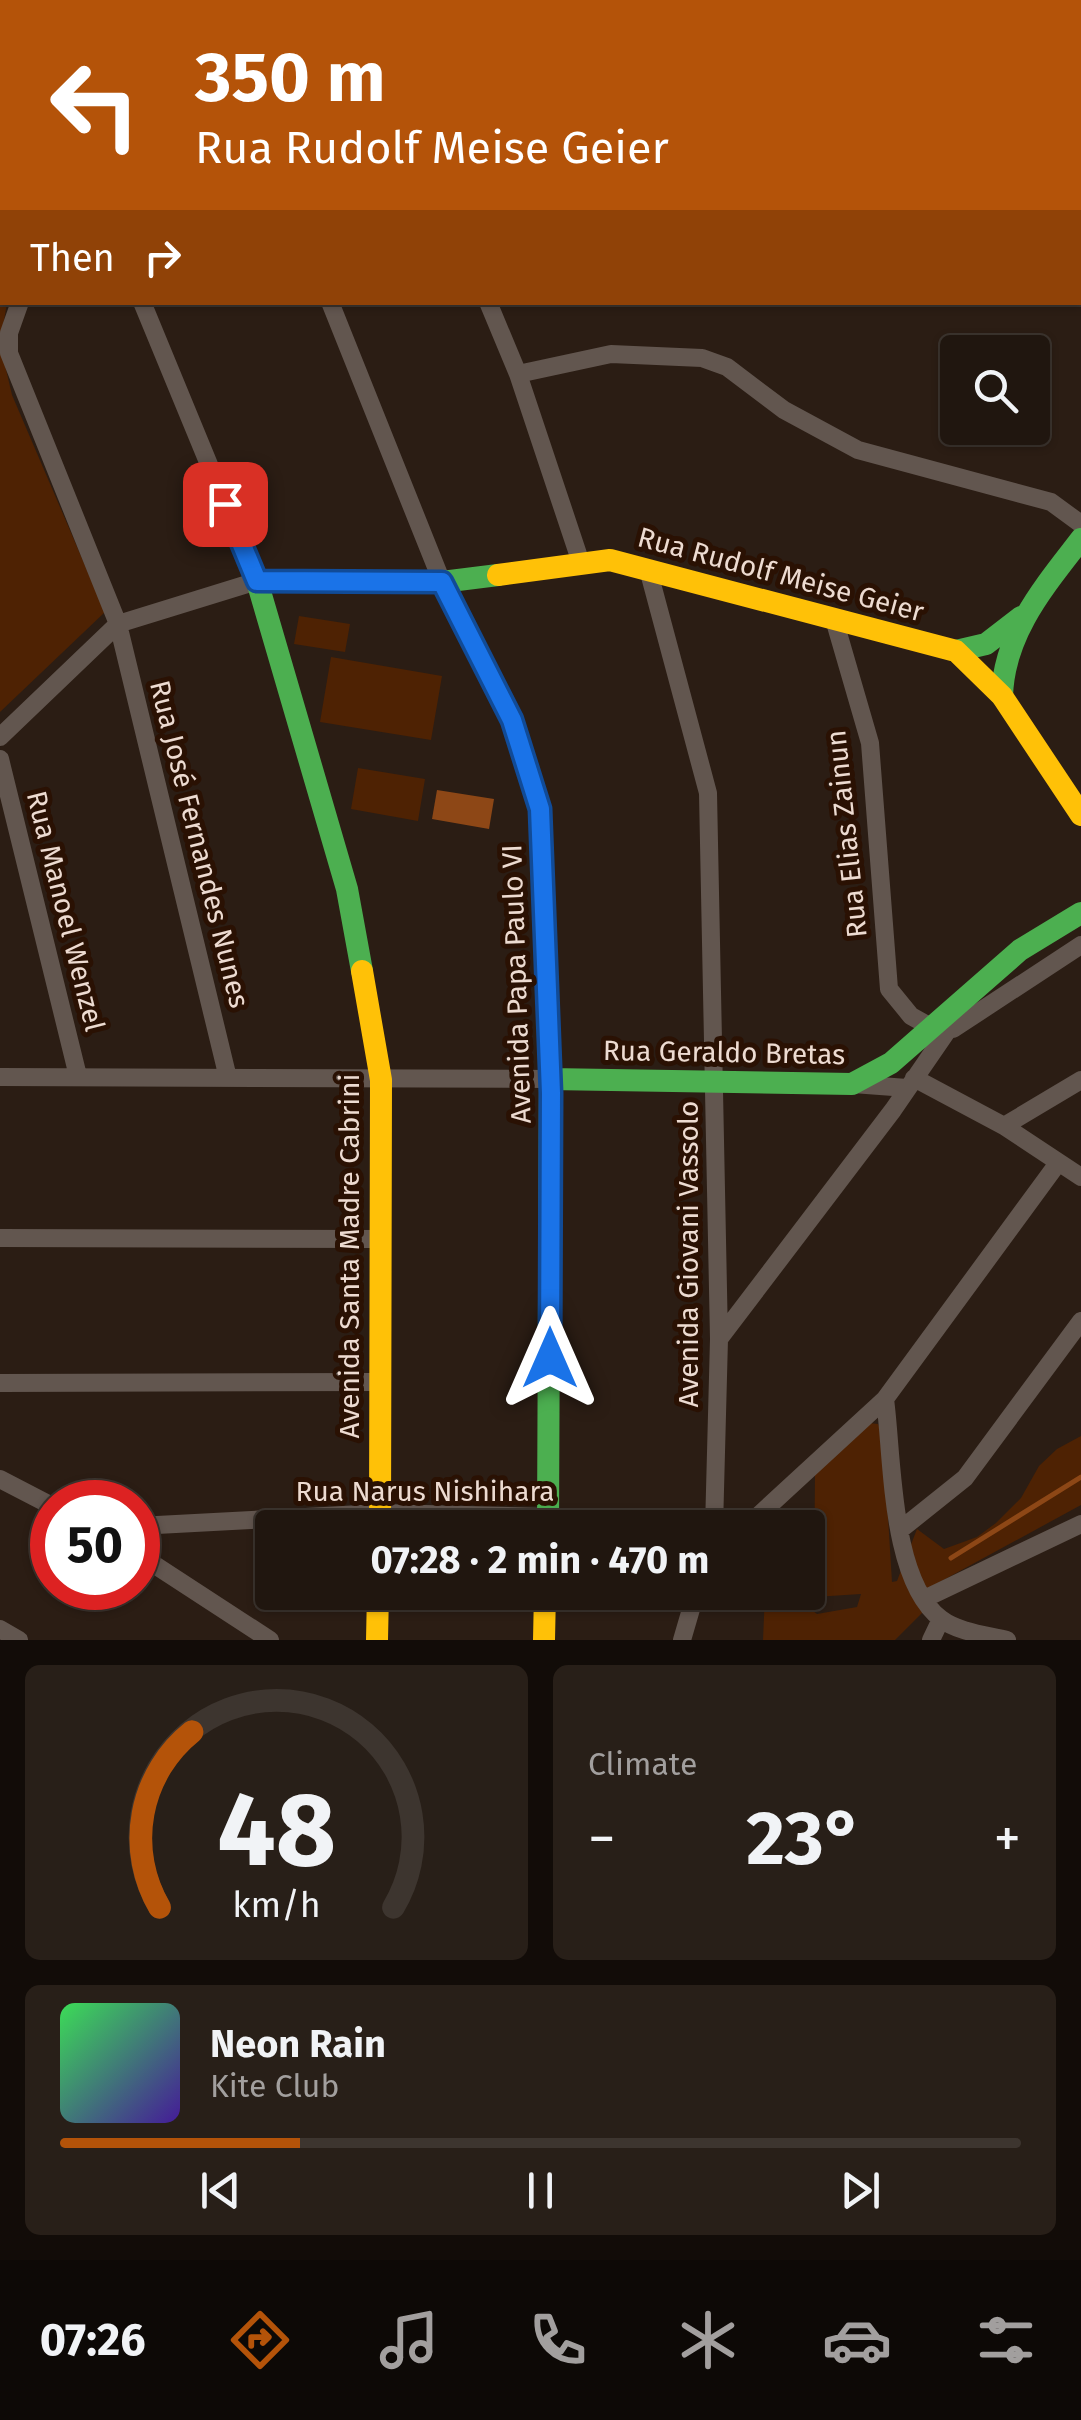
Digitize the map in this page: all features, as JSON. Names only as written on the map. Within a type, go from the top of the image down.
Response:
[{"type":"main road","points":[[1002,696],[1006,656],[1028,610],[1081,539]]},
{"type":"main road","name":"Rua Rudolf Meise Geier","points":[[257,581],[442,582],[553,571],[610,560],[956,651]]},
{"type":"main road","name":"Avenida Santa Madre Cabrini","points":[[257,581],[347,889],[382,1080],[380,1510]]},
{"type":"main road","name":"Avenida Papa Paulo VI","points":[[442,582],[512,720],[537,796],[543,850],[550,1079],[548,1510]]},
{"type":"main road","points":[[956,651],[986,644],[1028,610]]},
{"type":"main road","points":[[956,651],[1002,696],[1081,815]]},
{"type":"main road","points":[[852,1084],[938,1030],[977,986],[1020,950],[1081,913]]},
{"type":"main road","name":"Rua Geraldo Bretas","points":[[550,1079],[852,1084]]},
{"type":"main road","points":[[377,1640],[378,1610]]},
{"type":"main road","points":[[544,1640],[545,1610]]},
{"type":"street","name":"Rua José Fernandes Nunes","points":[[19,305],[9,333],[9,354],[118,624],[228,1078]]},
{"type":"street","name":"Avenida Santa Madre Cabrini","points":[[143,305],[257,581]]},
{"type":"street","name":"Avenida Papa Paulo VI","points":[[331,305],[442,582]]},
{"type":"street","points":[[489,305],[518,374],[581,563]]},
{"type":"street","points":[[518,374],[611,354],[702,358],[728,366],[784,410],[858,450],[1051,502],[1081,524]]},
{"type":"street","name":"Avenida Giovani Vassolo","points":[[648,569],[708,793],[719,1339],[714,1510]]},
{"type":"street","name":"Rua Rudolf Meise Geier","points":[[118,624],[257,581]]},
{"type":"street","name":"Rua Elias Zainun","points":[[834,619],[870,744],[889,989],[912,1016],[938,1030]]},
{"type":"street","points":[[0,737],[118,624]]},
{"type":"street","name":"Rua Manoel Wenzel","points":[[0,759],[78,1076]]},
{"type":"street","points":[[719,1339],[911,1083],[938,1030],[1081,944]]},
{"type":"street","name":"Rua Geraldo Bretas","points":[[0,1077],[550,1079]]},
{"type":"street","points":[[1004,1126],[1081,1080]]},
{"type":"street","name":"Rua Geraldo Bretas","points":[[852,1084],[911,1083],[1004,1126],[1081,1177]]},
{"type":"street","points":[[765,1510],[885,1399],[1058,1163]]},
{"type":"street","points":[[0,1238],[382,1239]]},
{"type":"street","points":[[900,1530],[965,1478],[1081,1321]]},
{"type":"street","points":[[0,1382],[380,1382]]},
{"type":"street","points":[[885,1399],[900,1530],[912,1581],[941,1619],[1007,1640]]},
{"type":"street","points":[[0,1479],[30,1495]]},
{"type":"street","name":"Rua Narus Nishihara","points":[[160,1525],[255,1523]]},
{"type":"street","points":[[924,1599],[1081,1524]]},
{"type":"street","points":[[160,1568],[270,1640]]},
{"type":"street","points":[[682,1640],[691,1610]]},
{"type":"street","points":[[932,1640],[941,1619]]},
{"type":"street","points":[[0,1629],[18,1640]]},
{"type":"shaded area","points":[[0,305],[7,305],[0,344]]},
{"type":"shaded area","points":[[0,344],[12,395],[105,612],[0,712]]},
{"type":"shaded area","points":[[299,616],[350,624],[345,652],[294,644]]},
{"type":"shaded area","points":[[331,657],[442,676],[431,740],[320,722]]},
{"type":"shaded area","points":[[358,768],[425,779],[418,821],[351,809]]},
{"type":"shaded area","points":[[437,790],[494,799],[489,829],[432,819]]},
{"type":"shaded area","points":[[869,1423],[878,1424],[883,1436],[892,1582],[897,1581],[917,1529],[944,1549],[977,1537],[1021,1498],[1039,1466],[1057,1449],[1081,1436],[1081,1505],[925,1590],[927,1608],[895,1640],[763,1640],[764,1610],[811,1610],[817,1614],[857,1607],[861,1594],[825,1596],[825,1510],[815,1510],[815,1472]]},
{"type":"waterway","points":[[951,1558],[1081,1477]]},
{"type":"traffic: fast","points":[[1002,696],[1004,673],[1018,631],[1040,593],[1081,539]]},
{"type":"traffic: fast","points":[[362,971],[347,889],[257,581],[442,582],[498,575]]},
{"type":"traffic: fast","points":[[956,651],[986,644],[1021,617]]},
{"type":"traffic: fast","points":[[550,1079],[852,1084],[891,1063],[1020,950],[1081,913]]},
{"type":"traffic: fast","points":[[548,1510],[550,1068]]},
{"type":"traffic: slow","points":[[498,575],[610,560],[956,651],[1002,696],[1081,815]]},
{"type":"traffic: slow","points":[[362,971],[381,1080],[380,1510]]},
{"type":"traffic: slow","points":[[377,1640],[378,1610]]},
{"type":"traffic: slow","points":[[544,1640],[545,1610]]},
{"type":"traffic: jam","points":[[442,582],[512,721],[540,809],[550,1068]]},
{"type":"route","points":[[225,504],[257,581],[442,582],[524,750],[540,809],[542,834],[551,1093],[550,1358]]}]
